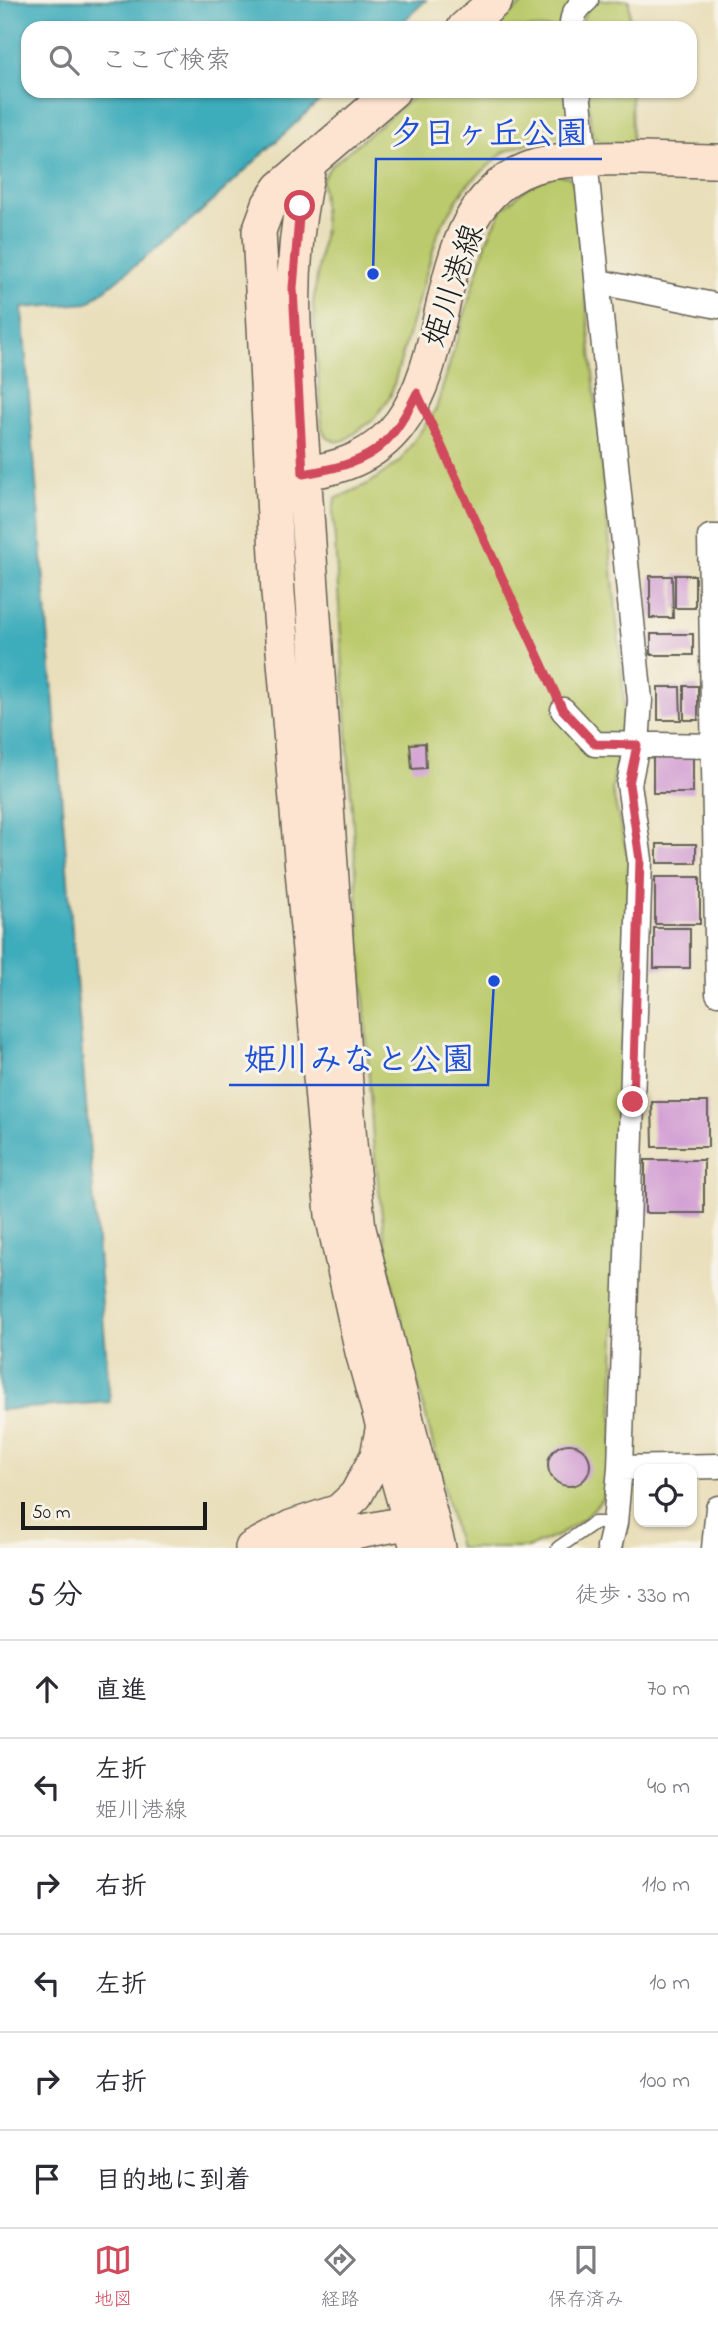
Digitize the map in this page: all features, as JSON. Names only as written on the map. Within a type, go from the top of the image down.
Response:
[{"type":"street","points":[[472,21],[496,0]]},
{"type":"street","points":[[571,21],[577,7],[586,0]]},
{"type":"street","points":[[385,98],[309,166],[300,206],[293,288],[287,474],[278,593],[332,1215],[362,1352],[383,1424],[425,1534]]},
{"type":"street","points":[[580,98],[640,700],[637,745],[629,784],[640,860],[620,1468],[615,1523],[609,1548]]},
{"type":"street","name":"姫川港線","points":[[287,474],[343,467],[369,455],[401,426],[417,393],[463,237],[481,202],[511,177],[534,166],[586,160],[718,161]]},
{"type":"street","points":[[599,282],[718,306]]},
{"type":"street","points":[[287,474],[319,654],[359,1229],[425,1534]]},
{"type":"street","points":[[718,537],[710,537],[718,993]]},
{"type":"street","points":[[563,710],[595,744],[715,746]]},
{"type":"street","points":[[252,1548],[291,1527],[339,1511],[356,1495],[377,1456],[383,1424]]},
{"type":"street","points":[[620,1468],[718,1466]]},
{"type":"street","points":[[714,1548],[718,1508]]},
{"type":"street","points":[[279,1548],[425,1534]]},
{"type":"lane","points":[[558,1548],[594,1523],[615,1523]]},
{"type":"path","points":[[417,393],[563,710]]},
{"type":"green space","points":[[527,0],[586,0],[576,21],[502,21]]},
{"type":"green space","points":[[598,0],[629,0],[630,21],[583,21],[586,9]]},
{"type":"green space","points":[[412,98],[579,98],[583,135],[544,137],[504,152],[465,187],[439,230],[390,397],[373,420],[345,440],[336,442],[326,437],[322,428],[313,304],[324,228],[322,180],[330,167]]},
{"type":"green space","points":[[588,98],[631,98],[632,143],[602,143],[592,136]]},
{"type":"green space","points":[[557,174],[569,177],[575,185],[623,684],[624,710],[612,790],[629,861],[611,1469],[604,1497],[587,1516],[559,1535],[528,1548],[459,1548],[388,1265],[373,1141],[333,511],[335,499],[370,483],[400,461],[436,409],[487,240],[502,209],[529,186]]},
{"type":"water","points":[[0,0],[426,0],[404,21],[21,21],[21,98],[323,98],[191,221],[88,303],[22,308],[110,1402],[0,1410]]},
{"type":"building","points":[[675,575],[695,575],[695,608],[675,608]]},
{"type":"building","points":[[650,576],[672,576],[673,618],[650,618]]},
{"type":"building","points":[[651,634],[693,634],[693,655],[651,655]]},
{"type":"building","points":[[684,686],[698,686],[698,720],[684,720]]},
{"type":"building","points":[[658,687],[680,687],[681,720],[658,720]]},
{"type":"building","points":[[425,743],[426,768],[412,769],[410,744]]},
{"type":"building","points":[[653,756],[693,757],[693,793],[653,793]]},
{"type":"building","points":[[657,844],[696,844],[696,863],[657,863]]},
{"type":"building","points":[[655,877],[700,877],[700,924],[655,924]]},
{"type":"building","points":[[654,928],[690,928],[690,968],[654,968]]},
{"type":"building","points":[[652,1102],[708,1102],[708,1147],[653,1147]]},
{"type":"building","points":[[645,1160],[704,1160],[704,1213],[645,1213]]},
{"type":"building","points":[[569,1444],[584,1450],[590,1465],[584,1480],[569,1486],[554,1480],[548,1465],[554,1450]]},
{"type":"place","name":"夕日ヶ丘公園","points":[[373,274]]},
{"type":"place","name":"姫川みなと公園","points":[[494,981]]},
{"type":"route","points":[[300,206],[293,288],[303,474],[343,467],[369,455],[386,443],[401,426],[417,393],[563,710],[595,744],[637,745],[629,784],[640,860],[633,1102]]}]
